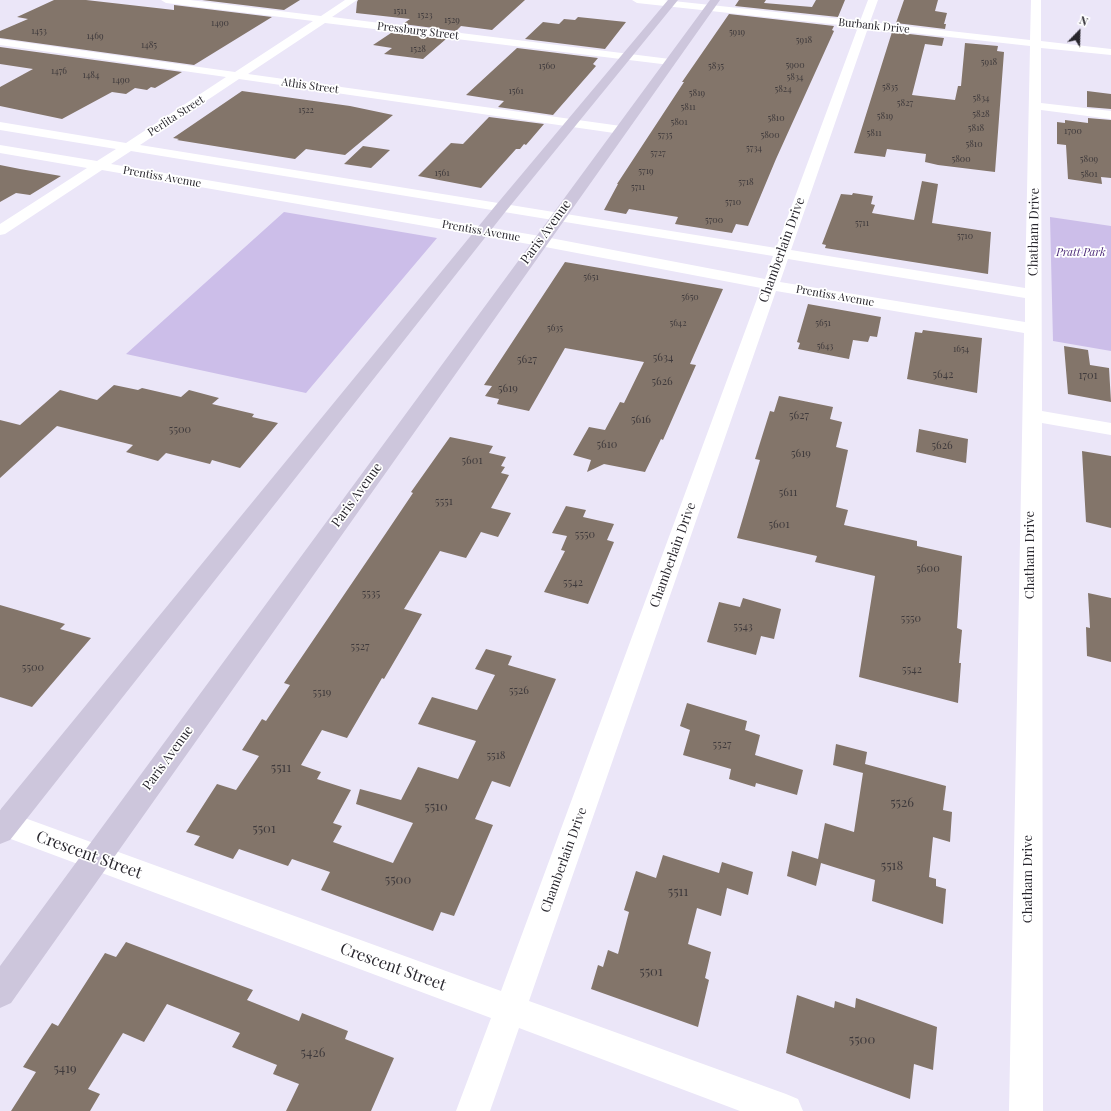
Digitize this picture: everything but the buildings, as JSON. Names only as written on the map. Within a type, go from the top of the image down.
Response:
[{"type":"street","name":"Pressburg Street","points":[[166,0],[670,62]]},
{"type":"street","name":"Perlita Street","points":[[0,231],[352,0]]},
{"type":"street","name":"Burbank Drive","points":[[637,0],[712,4],[863,25],[1111,52]]},
{"type":"street","name":"Chamberlain Drive","points":[[473,1111],[873,0]]},
{"type":"street","name":"Chatham Drive","points":[[1026,1111],[1031,415],[1036,106],[1036,0]]},
{"type":"street","points":[[2,826],[501,208],[672,2]]},
{"type":"street","name":"Paris Avenue","points":[[0,992],[557,217],[712,4]]},
{"type":"street","name":"Athis Street","points":[[0,42],[621,130]]},
{"type":"street","points":[[1036,106],[1111,115]]},
{"type":"street","name":"Prentiss Avenue","points":[[0,126],[1033,294]]},
{"type":"street","name":"Prentiss Avenue","points":[[0,149],[483,231],[770,285],[1032,329]]},
{"type":"street","points":[[1031,415],[1111,429]]},
{"type":"street","name":"Crescent Street","points":[[2,826],[96,858],[786,1111]]},
{"type":"green space","points":[[284,212],[437,238],[306,393],[126,354]]},
{"type":"green space","name":"Pratt Park","points":[[1050,217],[1111,226],[1111,351],[1053,341]]}]
